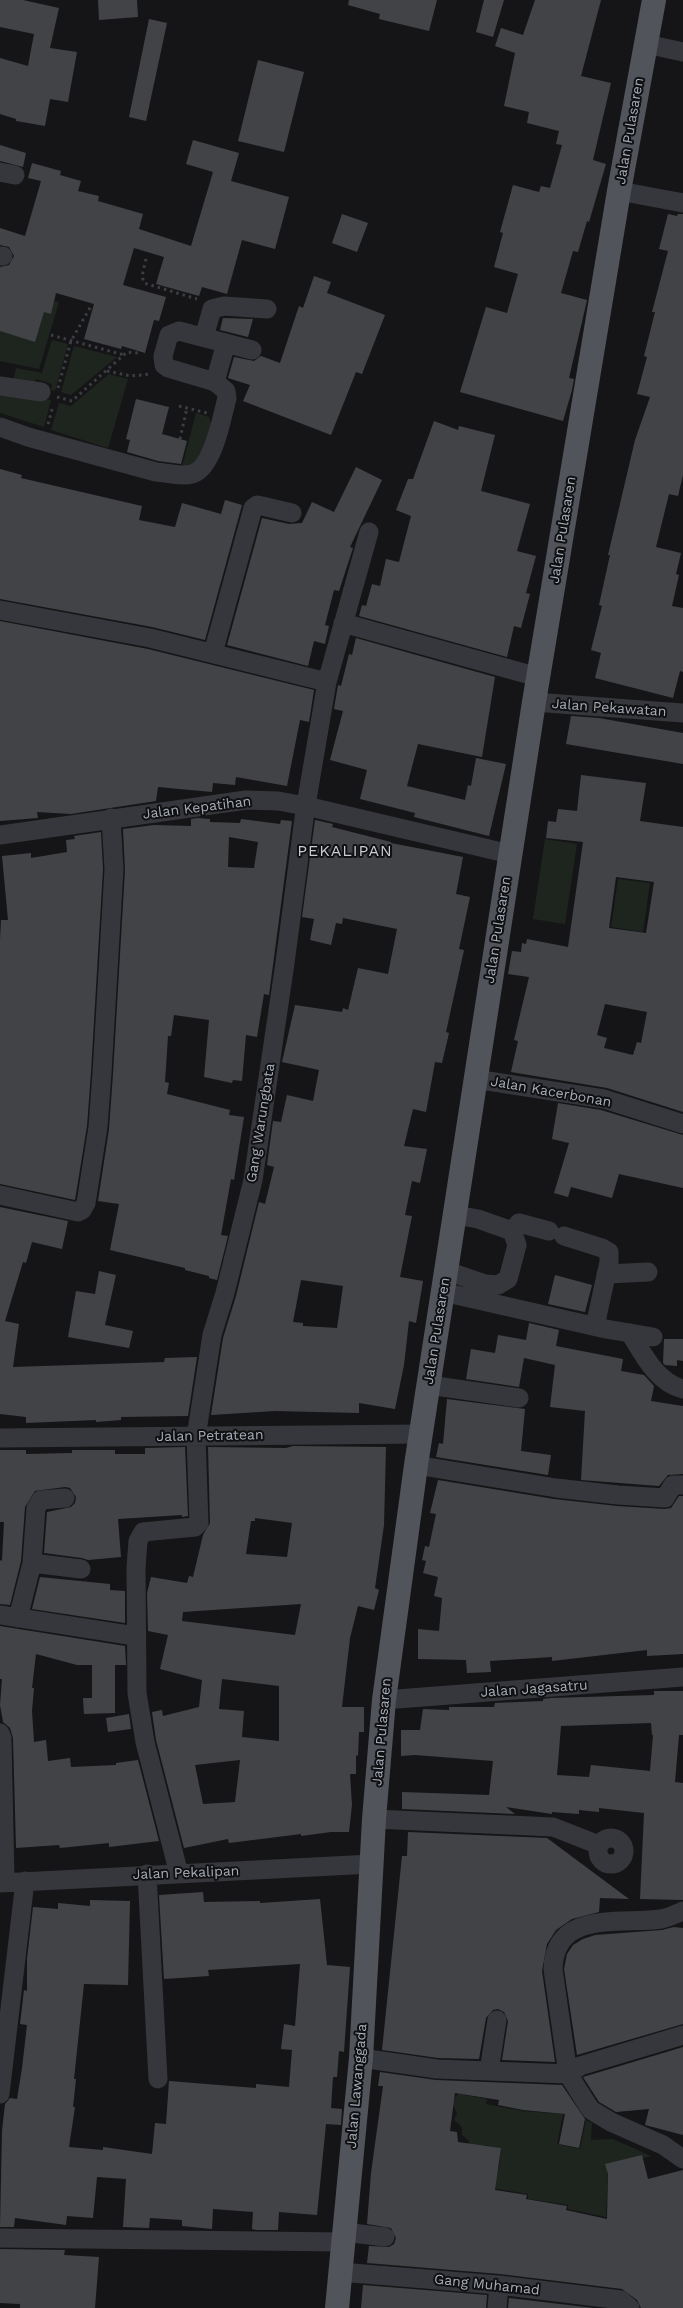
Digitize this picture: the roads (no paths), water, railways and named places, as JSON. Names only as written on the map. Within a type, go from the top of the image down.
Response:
[{"type":"main road","name":"Jalan Pulasaren","points":[[372,1864],[384,1700],[416,1465],[538,677],[619,191],[654,0]]},
{"type":"main road","name":"Jalan Lawanggada","points":[[336,2308],[361,2058],[372,1864]]},
{"type":"street","points":[[646,44],[683,52]]},
{"type":"street","points":[[619,191],[683,203]]},
{"type":"street","points":[[204,337],[211,311],[224,306],[267,309]]},
{"type":"street","points":[[0,427],[43,441],[156,472],[178,475],[193,474],[208,461],[227,398],[226,391],[215,382],[168,368],[164,365],[169,335],[179,331],[252,350]]},
{"type":"street","points":[[215,382],[226,344]]},
{"type":"street","points":[[0,386],[49,394]]},
{"type":"street","points":[[213,653],[253,508],[257,505],[292,513]]},
{"type":"street","name":"Gang Warungbata","points":[[135,1636],[136,1568],[139,1535],[143,1532],[195,1527],[199,1523],[196,1437],[212,1335],[226,1293],[253,1180],[306,806],[327,682],[369,532]]},
{"type":"street","points":[[0,610],[150,638],[327,682]]},
{"type":"street","points":[[343,623],[538,677]]},
{"type":"street","name":"Jalan Pekawatan","points":[[534,702],[683,714]]},
{"type":"street","name":"Jalan Kepatihan","points":[[0,835],[246,800],[278,801],[510,854]]},
{"type":"street","points":[[0,1195],[78,1212],[82,1210],[86,1203],[98,1127],[102,1073],[114,869],[111,818]]},
{"type":"street","name":"Jalan Kacerbonan","points":[[475,1079],[604,1099],[683,1124]]},
{"type":"street","points":[[456,1215],[478,1219],[512,1231]]},
{"type":"street","points":[[512,1231],[519,1223],[607,1250],[609,1262],[595,1326]]},
{"type":"street","points":[[445,1282],[498,1285],[508,1279],[517,1245],[512,1231]]},
{"type":"street","points":[[606,1274],[648,1272]]},
{"type":"street","points":[[445,1282],[595,1326],[653,1337]]},
{"type":"street","points":[[630,1333],[643,1354],[665,1381],[672,1386],[683,1389]]},
{"type":"street","points":[[429,1384],[520,1398]]},
{"type":"street","name":"Jalan Petratean","points":[[0,1438],[421,1434]]},
{"type":"street","points":[[416,1465],[556,1488],[618,1495],[665,1498],[673,1485],[683,1485]]},
{"type":"street","points":[[65,1498],[43,1499],[38,1502],[35,1513],[32,1563],[9,1617],[135,1636],[140,1717],[180,1874]]},
{"type":"street","points":[[32,1563],[81,1569]]},
{"type":"street","name":"Jalan Jagasatru","points":[[384,1700],[683,1677]]},
{"type":"street","points":[[0,1732],[2,1738],[3,1882]]},
{"type":"street","points":[[374,1819],[553,1828],[599,1845]]},
{"type":"street","name":"Jalan Pekalipan","points":[[3,1882],[372,1864]]},
{"type":"street","points":[[147,1874],[158,2079]]},
{"type":"street","points":[[0,2094],[25,1881]]},
{"type":"street","points":[[683,1911],[662,1919],[592,1923],[570,1934],[559,1944],[553,1969],[568,2074],[591,2110],[611,2122],[663,2145],[683,2160]]},
{"type":"street","points":[[489,2071],[497,2020]]},
{"type":"street","points":[[361,2058],[437,2069],[568,2074],[580,2066],[683,2036]]},
{"type":"street","points":[[0,2238],[385,2236]]},
{"type":"street","name":"Gang Muhamad","points":[[340,2272],[499,2285],[621,2300],[630,2308]]},
{"type":"street","points":[[496,2308],[499,2285]]},
{"type":"district","name":"PEKALIPAN","points":[[345,851]]}]
